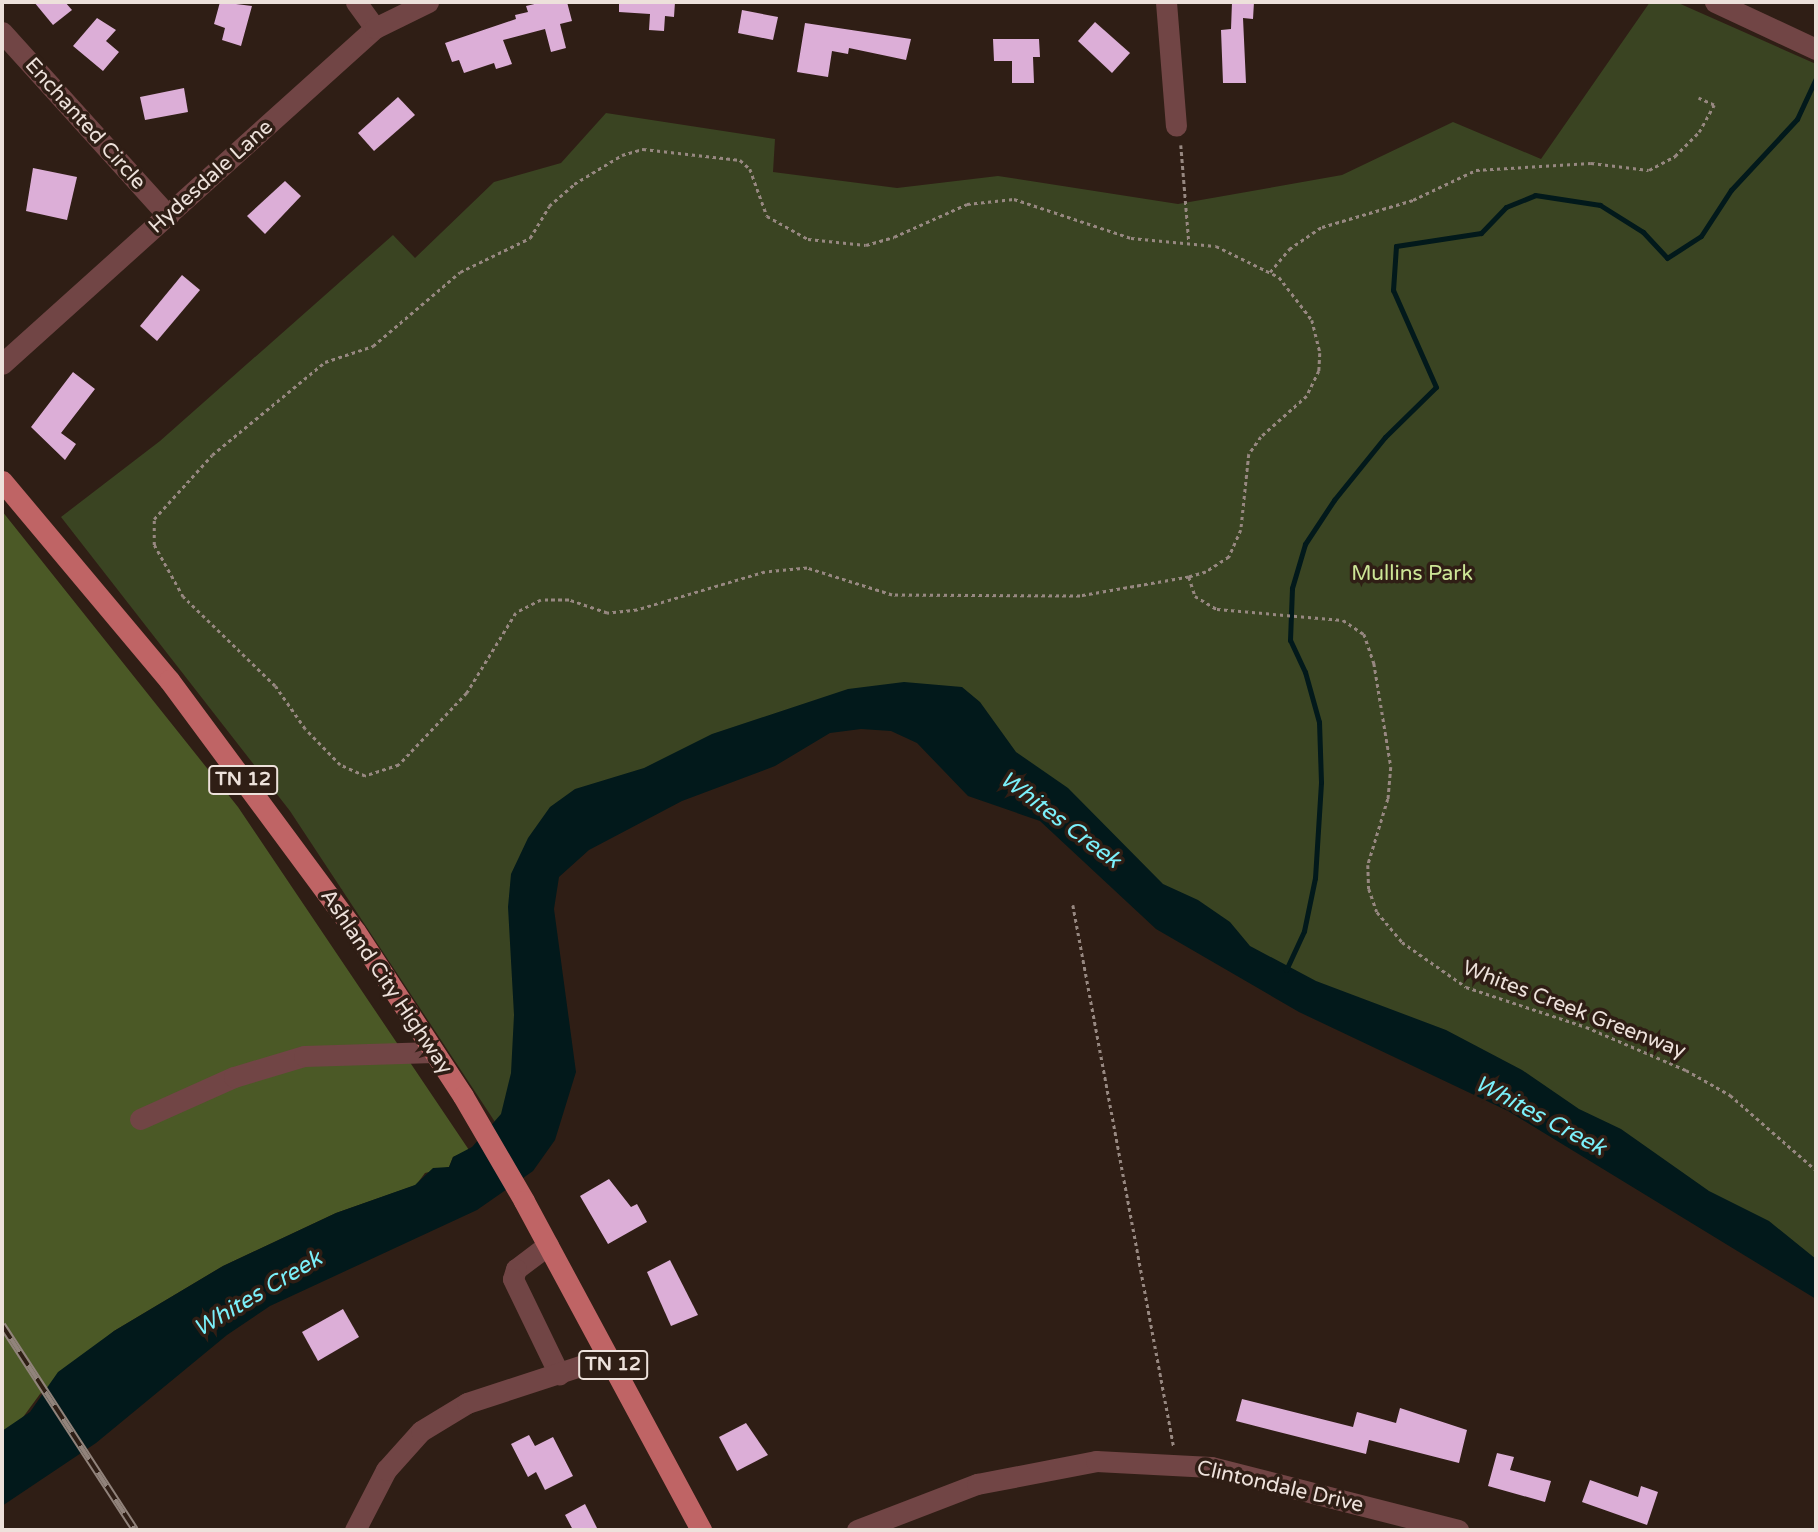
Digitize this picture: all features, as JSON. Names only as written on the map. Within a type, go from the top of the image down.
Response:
[{"type":"main road","name":"Ashland City Highway","points":[[2,481],[169,680],[355,932],[463,1096],[524,1200],[701,1530]]},
{"type":"street","points":[[356,2],[375,28]]},
{"type":"street","name":"Hydesdale Lane","points":[[2,364],[375,28],[428,2]]},
{"type":"street","points":[[1166,2],[1178,135]]},
{"type":"street","points":[[1714,2],[1816,49]]},
{"type":"street","name":"Enchanted Circle","points":[[2,32],[168,216]]},
{"type":"street","points":[[140,1119],[234,1077],[304,1056],[434,1052]]},
{"type":"street","points":[[548,1245],[516,1269],[513,1279],[559,1374]]},
{"type":"street","points":[[355,1530],[386,1470],[421,1431],[467,1403],[608,1357]]},
{"type":"street","name":"Clintondale Drive","points":[[857,1530],[977,1484],[1096,1461],[1211,1467],[1458,1530]]},
{"type":"path","points":[[1270,272],[1289,249],[1322,227],[1413,200],[1476,170],[1591,163],[1649,170],[1675,156],[1699,132],[1714,105],[1698,97]]},
{"type":"path","points":[[1178,135],[1189,243]]},
{"type":"path","points":[[631,150],[728,156],[740,160],[750,169],[767,216],[808,239],[853,246],[874,243],[951,209],[999,198],[1029,202],[1131,238],[1216,246],[1270,272],[1307,309],[1319,343],[1319,371],[1307,396],[1250,454],[1236,546],[1218,566],[1189,577],[1080,596],[938,597],[867,591],[827,573],[789,568],[637,610],[607,613],[569,600],[541,600],[516,613],[467,692],[413,752],[387,772],[365,776],[340,765],[324,750],[275,686],[183,597],[154,545],[152,528],[158,510],[212,455],[325,362],[373,346],[460,272],[530,238],[560,196],[631,150]]},
{"type":"path","name":"Whites Creek Greenway","points":[[1189,577],[1195,596],[1217,610],[1261,617],[1343,620],[1364,634],[1374,663],[1391,767],[1388,799],[1370,855],[1368,889],[1377,912],[1402,942],[1466,987],[1587,1027],[1686,1070],[1730,1095],[1816,1170]]},
{"type":"path","points":[[1073,905],[1177,1465]]},
{"type":"green space","name":"Mullins Park","points":[[1650,2],[1676,2],[1816,64],[1816,1269],[1262,961],[1146,883],[1010,765],[856,705],[518,882],[529,1064],[497,1125],[290,811],[61,517],[160,441],[393,235],[415,258],[494,182],[561,163],[606,113],[775,139],[773,172],[897,188],[998,176],[1178,204],[1342,175],[1453,122],[1541,159]]},
{"type":"green space","points":[[2,511],[238,807],[469,1150],[453,1157],[449,1167],[425,1173],[416,1185],[336,1213],[223,1266],[114,1331],[40,1394],[18,1424],[2,1431]]},
{"type":"water","name":"Whites Creek","points":[[904,682],[962,687],[980,702],[1016,752],[1068,788],[1163,884],[1198,900],[1230,922],[1250,946],[1316,981],[1446,1030],[1522,1070],[1579,1109],[1621,1129],[1709,1191],[1769,1221],[1816,1259],[1816,1299],[1508,1111],[1299,1012],[1156,929],[1040,821],[968,796],[917,743],[891,731],[861,729],[830,733],[775,766],[682,801],[589,850],[559,877],[554,909],[576,1072],[555,1140],[533,1171],[477,1210],[270,1306],[227,1335],[96,1443],[2,1506],[2,1431],[30,1412],[58,1372],[114,1331],[223,1266],[336,1213],[415,1185],[433,1168],[449,1167],[453,1157],[472,1147],[501,1114],[511,1073],[514,1015],[508,907],[511,874],[528,838],[550,807],[575,789],[644,768],[712,734],[848,689]]},
{"type":"building","points":[[34,2],[65,2],[72,10],[53,25]]},
{"type":"building","points":[[220,2],[252,6],[241,46],[222,40],[225,28],[214,24]]},
{"type":"building","points":[[543,2],[567,2],[572,21],[560,24],[566,48],[551,52],[545,29],[503,40],[512,64],[496,69],[494,63],[464,73],[459,60],[452,62],[445,43],[516,19],[515,15],[528,12],[526,6]]},
{"type":"building","points":[[619,2],[675,2],[674,17],[665,16],[664,31],[649,30],[650,14],[619,12]]},
{"type":"building","points":[[1232,2],[1254,2],[1253,19],[1243,18],[1246,83],[1223,83],[1221,30],[1231,29]]},
{"type":"building","points":[[742,10],[778,17],[773,40],[738,33]]},
{"type":"building","points":[[97,18],[116,30],[106,41],[119,52],[103,71],[73,46]]},
{"type":"building","points":[[1095,22],[1130,53],[1112,73],[1078,41]]},
{"type":"building","points":[[805,23],[911,39],[906,60],[849,48],[848,54],[832,51],[828,77],[797,72]]},
{"type":"building","points":[[993,39],[1039,39],[1040,57],[1033,57],[1034,83],[1012,83],[1012,61],[994,61]]},
{"type":"building","points":[[184,88],[188,112],[145,120],[140,97]]},
{"type":"building","points":[[398,97],[415,115],[374,151],[358,133]]},
{"type":"building","points":[[33,168],[77,177],[67,220],[26,211]]},
{"type":"building","points":[[285,181],[301,196],[265,234],[247,216]]},
{"type":"building","points":[[182,275],[200,290],[157,341],[140,326]]},
{"type":"building","points":[[73,372],[95,389],[61,433],[76,444],[65,460],[31,427]]},
{"type":"building","points":[[609,1179],[631,1207],[637,1204],[647,1222],[608,1244],[580,1196]]},
{"type":"building","points":[[670,1260],[698,1315],[671,1326],[647,1272]]},
{"type":"building","points":[[343,1309],[359,1337],[318,1361],[302,1332]]},
{"type":"building","points":[[1242,1399],[1353,1427],[1357,1412],[1396,1423],[1400,1408],[1467,1430],[1459,1463],[1369,1440],[1366,1454],[1236,1421]]},
{"type":"building","points":[[746,1423],[768,1455],[737,1471],[719,1437]]},
{"type":"building","points":[[529,1435],[535,1446],[553,1437],[573,1476],[545,1490],[536,1472],[528,1477],[511,1444]]},
{"type":"building","points":[[1497,1453],[1514,1457],[1510,1470],[1551,1481],[1545,1502],[1488,1486]]},
{"type":"building","points":[[1590,1480],[1638,1497],[1641,1486],[1658,1492],[1647,1525],[1582,1502]]},
{"type":"building","points":[[585,1504],[598,1530],[573,1530],[565,1515]]},
{"type":"waterway","points":[[1286,970],[1304,931],[1315,878],[1321,782],[1319,722],[1305,672],[1290,640],[1292,588],[1305,544],[1334,500],[1385,437],[1436,387],[1393,290],[1396,246],[1481,233],[1506,207],[1535,195],[1600,205],[1643,232],[1667,258],[1701,236],[1731,190],[1797,119],[1816,78]]},
{"type":"railway","points":[[2,1325],[135,1530]]}]
